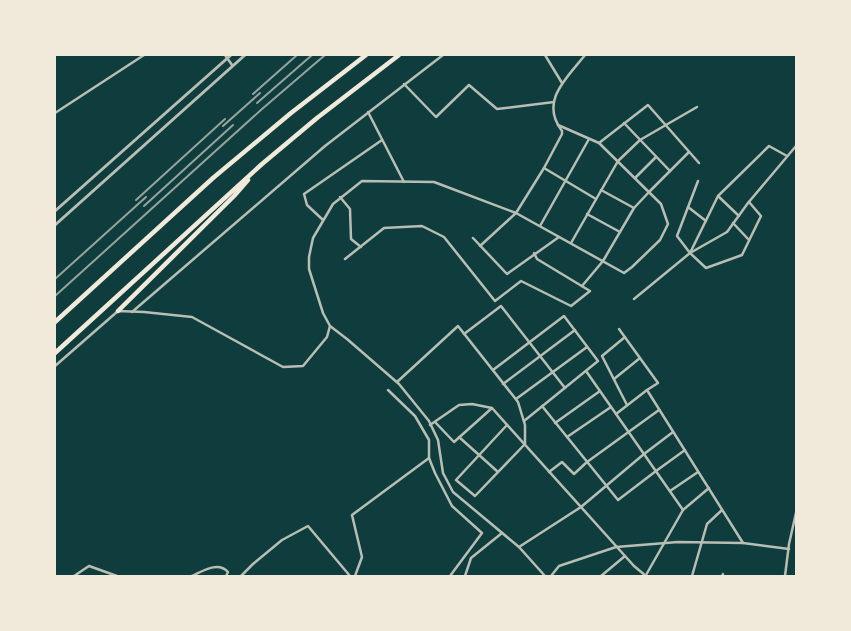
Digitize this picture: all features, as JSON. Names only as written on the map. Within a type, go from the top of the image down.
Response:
[{"type":"highway","points":[[55,322],[220,172],[284,118],[366,55]]},
{"type":"highway","points":[[55,353],[262,164],[317,118],[399,55]]},
{"type":"highway","points":[[118,311],[234,196],[262,164]]},
{"type":"street","points":[[55,113],[144,55]]},
{"type":"street","points":[[55,211],[226,57],[231,55]]},
{"type":"street","points":[[55,225],[245,55]]},
{"type":"street","points":[[132,312],[325,146],[444,55]]},
{"type":"street","points":[[545,55],[562,83]]},
{"type":"street","points":[[480,246],[516,213],[544,168],[562,134],[553,114],[557,92],[562,83],[586,55]]},
{"type":"street","points":[[226,57],[232,65]]},
{"type":"street","points":[[404,84],[436,117],[469,85],[497,109],[554,102]]},
{"type":"street","points":[[599,143],[648,105],[698,163]]},
{"type":"street","points":[[570,243],[618,161],[640,140],[697,107]]},
{"type":"street","points":[[368,112],[404,182]]},
{"type":"street","points":[[624,123],[670,171]]},
{"type":"street","points":[[545,576],[519,547],[453,492],[443,473],[438,440],[430,425],[398,382],[347,338],[330,326],[323,313],[309,269],[309,257],[313,238],[333,204],[362,181],[434,182],[516,213],[624,273],[632,268],[660,240],[668,224],[661,204],[599,143],[558,125]]},
{"type":"street","points":[[540,226],[589,138]]},
{"type":"street","points":[[323,220],[307,205],[304,194],[382,140]]},
{"type":"street","points":[[690,253],[718,196],[769,146],[787,156]]},
{"type":"street","points":[[634,299],[690,253],[726,232],[796,146]]},
{"type":"street","points":[[582,286],[603,261],[634,208],[689,152]]},
{"type":"street","points":[[635,178],[656,157]]},
{"type":"street","points":[[544,168],[596,199]]},
{"type":"street","points":[[698,181],[677,236],[690,253],[706,268],[742,255],[761,216],[749,202]]},
{"type":"street","points":[[601,190],[634,208]]},
{"type":"street","points":[[718,196],[738,216]]},
{"type":"street","points":[[340,197],[350,209],[351,239],[361,246]]},
{"type":"street","points":[[688,207],[706,221]]},
{"type":"street","points":[[587,214],[620,232]]},
{"type":"street","points":[[733,223],[749,240]]},
{"type":"street","points":[[345,259],[384,228],[422,226],[444,236],[495,302],[521,282],[571,306],[590,291],[537,259],[534,254]]},
{"type":"street","points":[[473,238],[507,274],[559,237]]},
{"type":"street","points":[[464,334],[501,306],[565,388]]},
{"type":"street","points":[[55,366],[118,311],[192,317],[282,367],[303,366],[327,337],[330,326]]},
{"type":"street","points":[[492,370],[564,316],[598,361],[524,421]]},
{"type":"street","points":[[398,382],[458,326],[516,399],[525,425],[525,444],[474,496],[456,480],[507,425]]},
{"type":"street","points":[[616,414],[658,383],[619,329]]},
{"type":"street","points":[[503,384],[575,330]]},
{"type":"street","points":[[624,337],[602,356],[627,406]]},
{"type":"street","points":[[516,399],[587,346]]},
{"type":"street","points":[[614,379],[640,358]]},
{"type":"street","points":[[586,371],[684,510]]},
{"type":"street","points":[[388,390],[414,416],[429,440],[429,458],[452,506],[482,533],[450,576]]},
{"type":"street","points":[[647,390],[743,543]]},
{"type":"street","points":[[555,423],[600,391]]},
{"type":"street","points":[[430,425],[459,405],[472,404],[492,408],[624,556],[645,576],[684,510],[709,488]]},
{"type":"street","points":[[542,406],[618,500],[685,450]]},
{"type":"street","points":[[566,437],[611,407]]},
{"type":"street","points":[[435,422],[454,442],[492,408]]},
{"type":"street","points":[[549,472],[562,462],[574,474],[587,462],[659,410]]},
{"type":"street","points":[[519,547],[581,507],[673,432]]},
{"type":"street","points":[[459,437],[498,472]]},
{"type":"street","points":[[355,576],[362,557],[352,515],[429,458]]},
{"type":"street","points":[[670,491],[698,472]]},
{"type":"street","points":[[692,576],[707,524],[722,510]]},
{"type":"street","points":[[785,576],[789,544],[796,513]]},
{"type":"street","points":[[242,576],[253,564],[282,540],[308,526],[350,576]]},
{"type":"street","points":[[465,576],[471,558],[502,533]]},
{"type":"street","points":[[551,576],[559,566],[616,547],[702,542],[743,543],[789,549]]},
{"type":"street","points":[[601,576],[624,556]]},
{"type":"street","points":[[74,576],[89,566],[117,576]]},
{"type":"street","points":[[192,576],[216,566],[228,572],[226,576]]},
{"type":"railway","points":[[253,94],[297,55]]},
{"type":"railway","points":[[257,103],[312,55]]},
{"type":"railway","points":[[55,296],[262,109],[325,55]]},
{"type":"railway","points":[[223,126],[260,93]]},
{"type":"railway","points":[[136,200],[225,119]]},
{"type":"railway","points":[[144,206],[233,125]]},
{"type":"railway","points":[[55,279],[146,197]]}]
